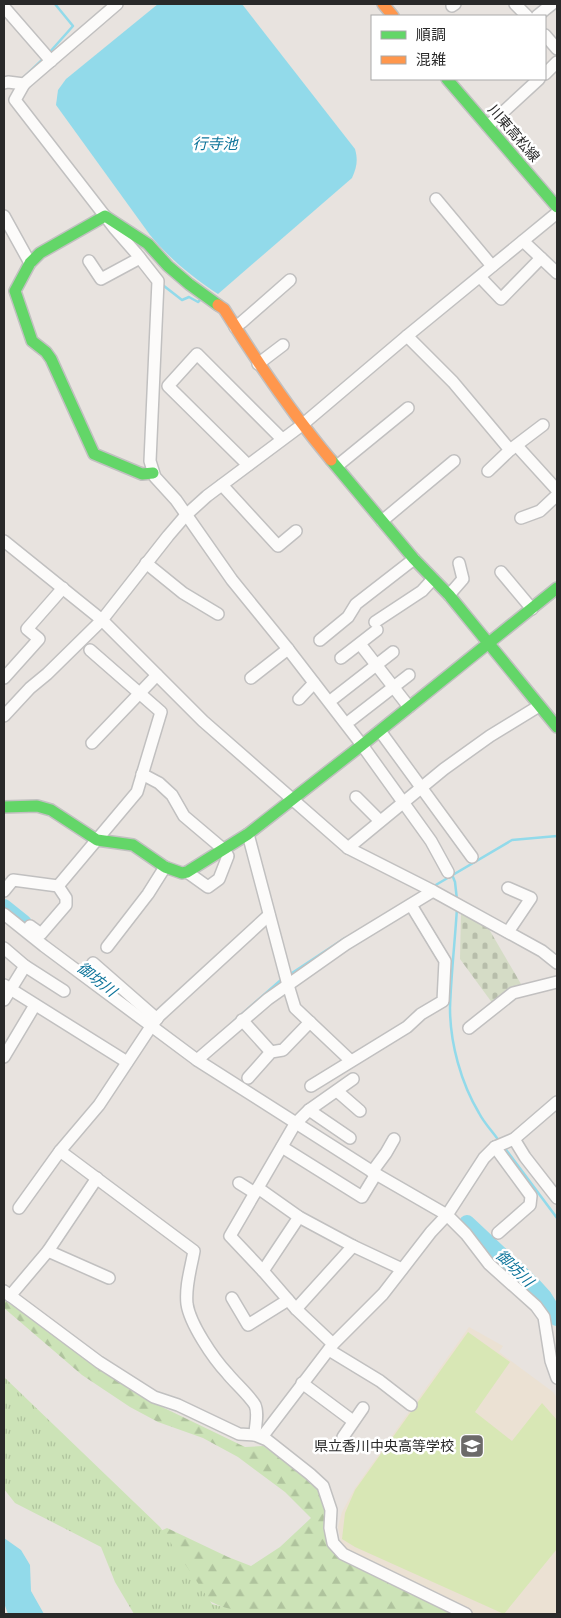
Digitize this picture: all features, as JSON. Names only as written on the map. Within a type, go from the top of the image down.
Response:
[{"type":"street","points":[[117,4],[48,58],[12,82],[15,100],[158,281],[150,461],[154,473],[176,500],[232,580],[362,745],[430,841],[448,872]]},
{"type":"street","points":[[383,4],[392,15]]},
{"type":"street","points":[[516,4],[526,15]]},
{"type":"street","points":[[538,15],[552,4]]},
{"type":"street","points":[[4,8],[48,58]]},
{"type":"street","points":[[546,36],[557,49]]},
{"type":"street","points":[[546,73],[557,62]]},
{"type":"street","name":"川東高松線","points":[[448,80],[557,207]]},
{"type":"street","points":[[488,126],[538,80]]},
{"type":"street","points":[[436,199],[492,266]]},
{"type":"street","points":[[4,716],[30,688],[102,620],[186,515],[222,485],[302,425],[406,336],[557,213]]},
{"type":"street","points":[[4,216],[30,263]]},
{"type":"street","points":[[105,216],[40,253],[30,263],[15,291],[32,341],[46,352],[51,359],[94,454],[132,468],[142,474],[154,473]]},
{"type":"street","points":[[105,216],[148,244],[188,284],[224,309],[258,364],[302,425],[414,560],[449,595],[557,727]]},
{"type":"street","points":[[523,241],[557,273]]},
{"type":"street","points":[[89,261],[101,279],[140,258]]},
{"type":"street","points":[[480,277],[501,299],[541,258]]},
{"type":"street","points":[[235,327],[290,280]]},
{"type":"street","points":[[406,336],[557,490]]},
{"type":"street","points":[[258,364],[283,345]]},
{"type":"street","points":[[248,465],[168,386],[197,354],[282,439]]},
{"type":"street","points":[[336,466],[408,408]]},
{"type":"street","points":[[488,471],[543,425]]},
{"type":"street","points":[[382,521],[454,461]]},
{"type":"street","points":[[222,485],[278,546],[296,531]]},
{"type":"street","points":[[522,518],[540,511],[557,495]]},
{"type":"street","points":[[4,541],[102,620],[203,720],[348,848],[433,891],[542,951],[557,962]]},
{"type":"street","points":[[320,640],[348,617],[356,604],[414,560]]},
{"type":"street","points":[[146,563],[183,593],[218,614]]},
{"type":"street","points":[[449,595],[463,579],[459,563]]},
{"type":"street","points":[[501,572],[532,608]]},
{"type":"street","points":[[341,658],[360,644],[376,626],[422,591],[433,579]]},
{"type":"street","points":[[4,678],[39,639],[27,629],[63,588]]},
{"type":"street","points":[[4,807],[37,806],[51,810],[97,840],[133,845],[164,867],[182,874],[188,872],[248,834],[380,731],[557,588]]},
{"type":"street","points":[[360,644],[409,707]]},
{"type":"street","points":[[251,678],[288,649]]},
{"type":"street","points":[[58,886],[136,792],[161,712],[90,650]]},
{"type":"street","points":[[334,698],[393,652]]},
{"type":"street","points":[[92,743],[156,675]]},
{"type":"street","points":[[351,720],[409,675]]},
{"type":"street","points":[[299,700],[314,683]]},
{"type":"street","points":[[348,848],[421,787],[490,736],[539,706]]},
{"type":"street","points":[[380,731],[472,857]]},
{"type":"street","points":[[142,774],[159,783],[172,795],[184,816],[223,849],[228,856],[219,879],[208,887],[188,872]]},
{"type":"street","points":[[356,797],[380,821]]},
{"type":"street","points":[[248,834],[288,985],[296,1008],[350,1060]]},
{"type":"street","points":[[107,946],[148,894],[164,867]]},
{"type":"street","points":[[4,891],[13,880],[58,886],[66,898],[66,905],[41,934],[4,904]]},
{"type":"street","points":[[508,888],[531,898],[508,932]]},
{"type":"street","points":[[197,1060],[242,1020],[288,985],[346,944],[433,891]]},
{"type":"street","points":[[311,1086],[350,1060],[407,1028],[421,1014],[443,1001],[445,961],[411,904]]},
{"type":"street","points":[[4,914],[44,946],[154,1022]]},
{"type":"street","points":[[19,1208],[71,1137],[89,1119],[154,1022],[269,914]]},
{"type":"street","points":[[4,948],[25,966],[64,990]]},
{"type":"street","points":[[93,963],[154,1022],[197,1060],[295,1124],[446,1215],[466,1234],[489,1264],[536,1306],[544,1317],[551,1361],[557,1378]]},
{"type":"street","points":[[4,1000],[7,987],[25,966]]},
{"type":"street","points":[[469,1028],[513,994],[557,982]]},
{"type":"street","points":[[7,987],[127,1062]]},
{"type":"street","points":[[4,1057],[35,1005]]},
{"type":"street","points":[[242,1020],[272,1052]]},
{"type":"street","points":[[248,1078],[272,1052],[283,1050],[310,1022]]},
{"type":"street","points":[[354,1079],[309,1110],[295,1124],[230,1236],[331,1347],[410,1404]]},
{"type":"street","points":[[337,1091],[360,1111]]},
{"type":"street","points":[[259,1436],[331,1347],[383,1294],[446,1215],[484,1158],[495,1147],[514,1139],[557,1102]]},
{"type":"street","points":[[309,1110],[350,1138]]},
{"type":"street","points":[[514,1139],[525,1157],[557,1198]]},
{"type":"street","points":[[282,1147],[362,1197],[394,1140]]},
{"type":"street","points":[[495,1147],[531,1196],[530,1205],[498,1233]]},
{"type":"street","points":[[60,1151],[194,1251],[187,1286],[188,1306],[198,1331],[212,1357],[254,1405],[257,1415],[255,1427],[259,1436],[323,1486],[331,1510],[330,1528],[333,1543],[343,1554],[466,1614]]},
{"type":"street","points":[[97,1178],[48,1252],[7,1294],[99,1362],[154,1397],[178,1405],[239,1434],[259,1436]]},
{"type":"street","points":[[239,1183],[257,1191],[299,1217],[353,1246],[402,1269]]},
{"type":"street","points":[[263,1271],[299,1217]]},
{"type":"street","points":[[232,1298],[248,1325],[292,1304],[353,1246]]},
{"type":"street","points":[[48,1252],[109,1278]]},
{"type":"street","points":[[302,1383],[354,1421]]},
{"type":"street","points":[[342,1437],[363,1408]]},
{"type":"shaded area","name":"県立香川中央高等学校","points":[[469,1327],[503,1346],[499,1352],[553,1392],[557,1398],[557,1614],[474,1614],[350,1553],[341,1543],[338,1527],[342,1512],[355,1488]]},
{"type":"green space","points":[[461,912],[486,924],[521,984],[493,1004],[460,959]]},
{"type":"green space","points":[[4,1300],[126,1387],[160,1406],[245,1447],[263,1446],[291,1465],[317,1485],[336,1504],[328,1539],[460,1614],[237,1614],[203,1598],[152,1535],[167,1528],[251,1566],[280,1547],[311,1518],[285,1492],[238,1457],[203,1438],[158,1422],[130,1407],[82,1375],[4,1308]]},
{"type":"green space","name":"県立香川中央高等学校","points":[[468,1332],[510,1362],[475,1412],[512,1441],[542,1403],[557,1420],[557,1549],[504,1614],[355,1547],[342,1539],[345,1513],[355,1490]]},
{"type":"green space","points":[[4,1377],[160,1527],[212,1604],[249,1614],[134,1614],[115,1582],[101,1547],[15,1503],[4,1489]]},
{"type":"water","name":"行寺池","points":[[158,4],[242,4],[355,149],[356,153],[356,164],[352,178],[218,294],[182,267],[150,235],[56,105],[58,90],[66,79]]},
{"type":"water","points":[[4,1538],[21,1550],[30,1565],[31,1591],[44,1614],[8,1614],[4,1603]]},
{"type":"waterway","points":[[49,53],[73,26],[55,4]]},
{"type":"waterway","points":[[20,81],[43,59]]},
{"type":"waterway","points":[[164,286],[182,300],[189,297],[198,302],[201,299]]},
{"type":"waterway","points":[[434,886],[512,840],[557,836]]},
{"type":"waterway","points":[[451,872],[455,882],[457,900]]},
{"type":"waterway","name":"御坊川","points":[[4,907],[24,923]]},
{"type":"waterway","points":[[457,908],[450,1008],[454,1049],[467,1089],[483,1120],[499,1141]]},
{"type":"waterway","points":[[289,975],[345,938]]},
{"type":"waterway","points":[[234,1021],[282,979]]},
{"type":"waterway","points":[[504,1147],[557,1218]]},
{"type":"waterway","name":"御坊川","points":[[467,1223],[534,1286],[544,1297],[557,1318]]},
{"type":"traffic: fast","points":[[448,80],[557,207]]},
{"type":"traffic: fast","points":[[153,473],[142,474],[94,454],[51,359],[46,352],[32,341],[15,291],[30,263],[40,253],[105,216],[148,244],[168,266],[218,305]]},
{"type":"traffic: fast","points":[[331,460],[414,559],[449,595],[557,727]]},
{"type":"traffic: fast","points":[[4,807],[37,806],[51,810],[97,840],[133,845],[165,867],[182,873],[187,872],[248,834],[557,588]]},
{"type":"traffic: slow","points":[[383,4],[392,15]]},
{"type":"traffic: slow","points":[[218,305],[224,309],[275,386],[331,460]]},
{"type":"place","name":"県立香川中央高等学校","points":[[472,1446]]}]
